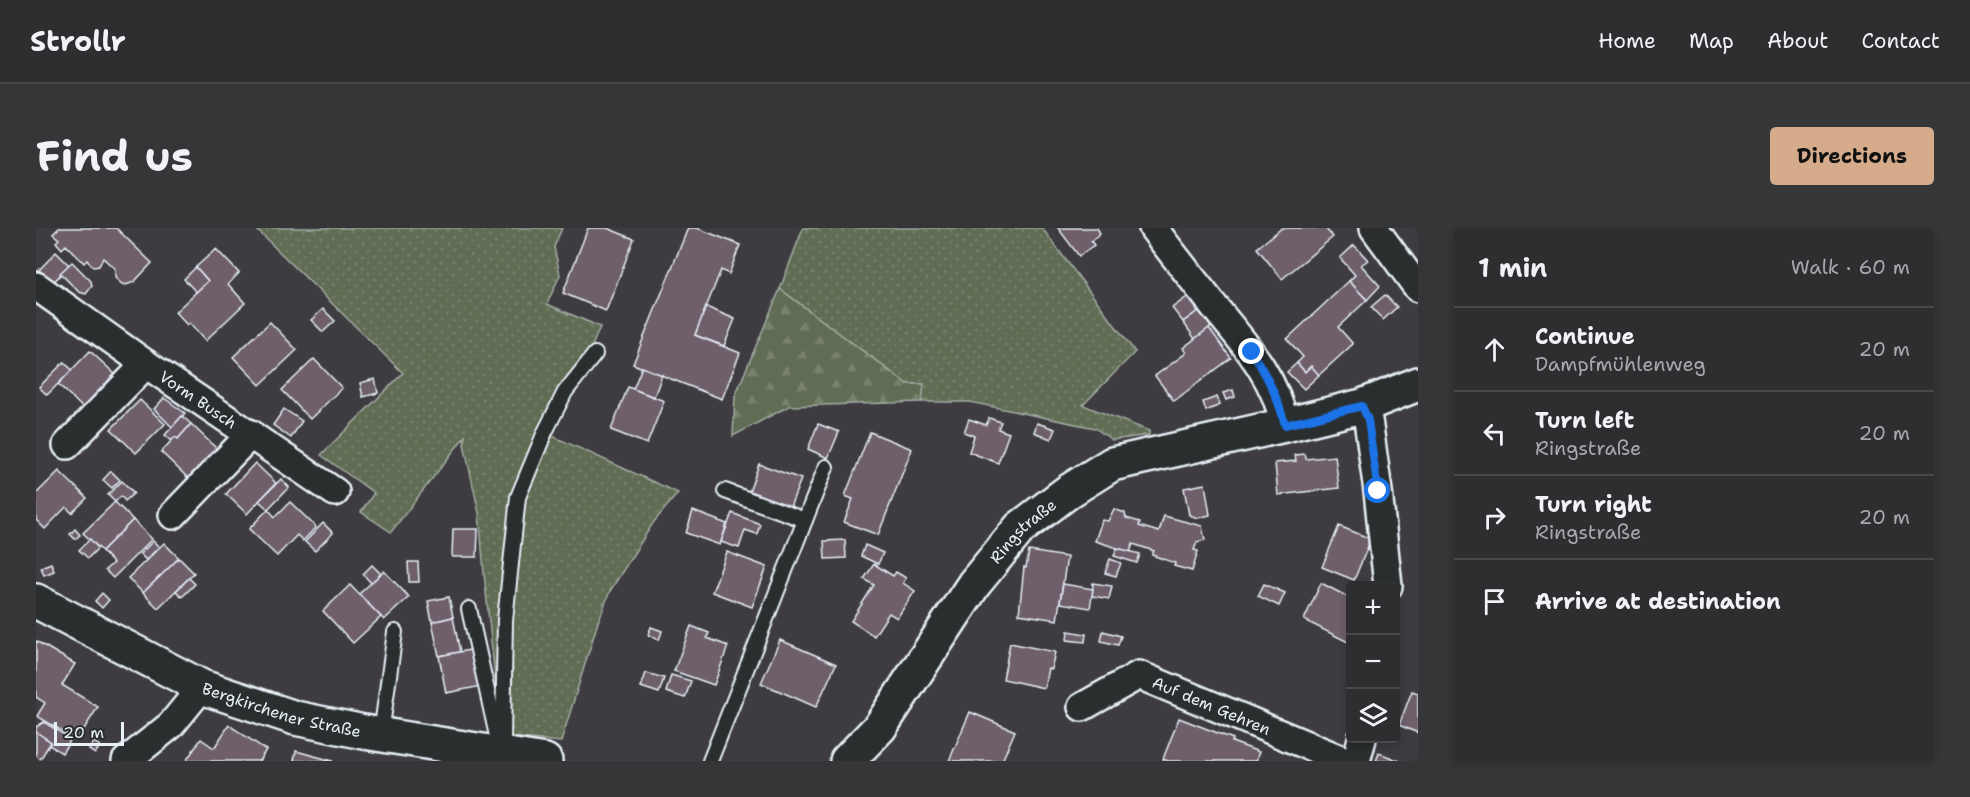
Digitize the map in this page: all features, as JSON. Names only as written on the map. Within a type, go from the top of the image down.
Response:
[{"type":"street","points":[[1153,228],[1252,352],[1269,379],[1285,425]]},
{"type":"street","points":[[1374,228],[1418,288]]},
{"type":"street","name":"Vorm Busch","points":[[36,286],[334,492]]},
{"type":"street","name":"Vorm Busch","points":[[67,445],[146,364]]},
{"type":"street","name":"Ringstraße","points":[[848,761],[880,728],[974,584],[1020,528],[1069,491],[1112,464],[1362,406],[1418,384]]},
{"type":"street","points":[[1362,406],[1368,420],[1388,581]]},
{"type":"street","name":"Vorm Busch","points":[[173,515],[251,434]]},
{"type":"street","name":"Bergkirchener Straße","points":[[36,601],[202,687],[295,718],[381,734],[499,747],[545,761]]},
{"type":"street","name":"Auf dem Gehren","points":[[1082,707],[1138,675],[1346,761]]},
{"type":"street","points":[[126,761],[171,725],[202,687]]},
{"type":"street","points":[[1356,761],[1361,743]]},
{"type":"lane","points":[[499,747],[503,739],[505,620],[518,497],[545,432],[565,392],[595,354]]},
{"type":"lane","points":[[710,761],[826,467]]},
{"type":"lane","points":[[725,490],[805,520]]},
{"type":"lane","points":[[469,609],[499,747]]},
{"type":"lane","points":[[381,734],[395,632]]},
{"type":"green space","points":[[255,228],[562,228],[554,247],[560,275],[547,304],[600,327],[550,435],[678,493],[653,523],[610,591],[598,622],[561,742],[501,736],[479,513],[464,444],[465,436],[391,532],[361,512],[374,493],[321,455],[403,373]]},
{"type":"green space","points":[[803,228],[1042,228],[1135,352],[1083,405],[1149,431],[1149,435],[1112,440],[1095,428],[970,402],[922,402],[923,384],[907,384],[780,289]]},
{"type":"green space","points":[[780,289],[907,384],[924,384],[922,402],[789,406],[733,436],[735,396]]},
{"type":"building","points":[[59,228],[116,228],[152,263],[134,282],[122,284],[115,278],[115,269],[103,258],[99,266],[93,267],[87,260],[84,263],[66,245],[62,249],[56,242],[59,239],[53,234]]},
{"type":"building","points":[[588,228],[607,228],[634,239],[606,311],[563,293]]},
{"type":"building","points":[[688,228],[697,228],[740,245],[729,274],[721,270],[695,335],[740,353],[722,399],[633,364]]},
{"type":"building","points":[[1058,228],[1097,228],[1100,233],[1091,241],[1094,245],[1079,256]]},
{"type":"building","points":[[1282,228],[1325,228],[1333,237],[1282,279],[1257,248]]},
{"type":"building","points":[[1354,245],[1368,260],[1361,265],[1380,286],[1367,300],[1349,281],[1355,275],[1340,258]]},
{"type":"building","points":[[216,249],[239,273],[228,284],[245,303],[205,341],[189,323],[187,325],[175,312],[208,281],[196,267]]},
{"type":"building","points":[[56,252],[69,265],[52,284],[39,270]]},
{"type":"building","points":[[72,262],[91,281],[92,286],[86,294],[79,292],[60,273]]},
{"type":"building","points":[[196,267],[208,281],[196,292],[184,279]]},
{"type":"building","points":[[1349,281],[1367,300],[1338,327],[1353,344],[1319,375],[1311,366],[1305,372],[1297,363],[1303,357],[1287,339]]},
{"type":"building","points":[[1190,295],[1201,309],[1183,322],[1172,308]]},
{"type":"building","points":[[1385,295],[1397,307],[1383,320],[1371,307]]},
{"type":"building","points":[[706,307],[735,319],[724,346],[695,335]]},
{"type":"building","points":[[323,309],[335,321],[323,332],[311,320]]},
{"type":"building","points":[[1201,309],[1213,325],[1195,339],[1183,322]]},
{"type":"building","points":[[270,322],[297,350],[260,385],[233,357]]},
{"type":"building","points":[[1209,328],[1231,358],[1174,401],[1155,376],[1186,353],[1183,348]]},
{"type":"building","points":[[90,351],[116,375],[84,409],[58,384]]},
{"type":"building","points":[[314,359],[342,388],[310,419],[282,390]]},
{"type":"building","points":[[64,362],[72,370],[47,395],[39,387]]},
{"type":"building","points":[[1297,363],[1305,372],[1311,366],[1319,375],[1304,389],[1287,372]]},
{"type":"building","points":[[642,367],[662,375],[654,397],[633,389]]},
{"type":"building","points":[[375,379],[378,393],[363,397],[360,383]]},
{"type":"building","points":[[628,387],[664,401],[647,444],[611,430]]},
{"type":"building","points":[[1233,390],[1235,397],[1226,400],[1223,393]]},
{"type":"building","points":[[1217,397],[1220,405],[1206,411],[1203,402]]},
{"type":"building","points":[[164,398],[185,413],[172,427],[154,409]]},
{"type":"building","points":[[140,400],[165,424],[136,453],[111,429]]},
{"type":"building","points":[[284,409],[302,421],[291,438],[273,425]]},
{"type":"building","points":[[182,416],[191,424],[178,439],[175,437],[172,441],[165,435]]},
{"type":"building","points":[[989,418],[1001,422],[998,429],[1009,433],[998,463],[969,452],[974,436],[964,432],[969,419],[986,425]]},
{"type":"building","points":[[1037,423],[1055,429],[1051,439],[1034,432]]},
{"type":"building","points":[[191,424],[217,449],[189,479],[161,452],[175,437],[178,439]]},
{"type":"building","points":[[818,424],[839,432],[828,458],[808,449]]},
{"type":"building","points":[[870,432],[912,449],[878,535],[844,522],[853,499],[845,496]]},
{"type":"building","points":[[1305,454],[1306,459],[1335,456],[1339,488],[1278,495],[1275,463],[1296,461],[1295,455]]},
{"type":"building","points":[[255,463],[276,483],[247,514],[226,494]]},
{"type":"building","points":[[759,464],[801,479],[790,507],[749,492]]},
{"type":"building","points":[[59,471],[87,498],[72,513],[66,507],[45,529],[36,520],[36,494]]},
{"type":"building","points":[[111,471],[120,480],[112,488],[103,480]]},
{"type":"building","points":[[281,479],[289,487],[268,509],[259,501]]},
{"type":"building","points":[[122,481],[134,493],[125,501],[121,496],[115,502],[108,495]]},
{"type":"building","points":[[1205,484],[1210,515],[1198,518],[1189,515],[1184,488]]},
{"type":"building","points":[[115,502],[133,520],[102,551],[83,533]]},
{"type":"building","points":[[290,502],[316,527],[303,541],[297,535],[277,556],[249,529],[268,509],[275,517]]},
{"type":"building","points":[[1114,509],[1125,513],[1126,518],[1140,522],[1139,526],[1159,532],[1164,516],[1202,526],[1205,540],[1197,542],[1194,550],[1198,551],[1192,571],[1174,566],[1175,563],[1152,555],[1154,551],[1133,544],[1130,552],[1095,541],[1102,520],[1108,521]]},
{"type":"building","points":[[693,511],[727,524],[720,545],[686,533]]},
{"type":"building","points":[[732,513],[760,524],[757,534],[745,530],[739,548],[721,542]]},
{"type":"building","points":[[133,520],[152,539],[113,578],[105,570],[113,563],[102,551]]},
{"type":"building","points":[[323,523],[333,533],[315,551],[305,542]]},
{"type":"building","points":[[1339,526],[1371,539],[1354,580],[1322,567]]},
{"type":"building","points":[[75,529],[80,535],[75,539],[70,534]]},
{"type":"building","points":[[453,529],[478,529],[477,557],[452,557]]},
{"type":"building","points":[[90,539],[98,548],[88,558],[79,550]]},
{"type":"building","points":[[845,540],[846,558],[825,559],[824,541]]},
{"type":"building","points":[[153,541],[159,547],[146,560],[140,554]]},
{"type":"building","points":[[164,543],[179,558],[143,593],[128,578]]},
{"type":"building","points":[[865,545],[883,553],[878,564],[861,556]]},
{"type":"building","points":[[1117,548],[1140,554],[1137,563],[1114,556]]},
{"type":"building","points":[[1029,551],[1067,557],[1057,620],[1019,614],[1024,567],[1026,568]]},
{"type":"building","points":[[727,552],[767,567],[752,607],[712,592]]},
{"type":"building","points":[[179,558],[194,573],[158,608],[143,593]]},
{"type":"building","points":[[1110,559],[1121,563],[1116,576],[1105,573]]},
{"type":"building","points":[[408,562],[418,562],[419,582],[409,582]]},
{"type":"building","points":[[51,563],[54,571],[44,575],[41,567]]},
{"type":"building","points":[[874,564],[893,576],[896,572],[906,578],[903,583],[915,591],[897,618],[889,613],[874,636],[851,621],[874,585],[864,579]]},
{"type":"building","points":[[372,565],[381,574],[371,583],[363,574]]},
{"type":"building","points":[[384,571],[409,597],[384,620],[359,594]]},
{"type":"building","points":[[189,578],[195,584],[182,597],[176,591]]},
{"type":"building","points":[[1093,583],[1112,586],[1109,599],[1092,596]]},
{"type":"building","points":[[1321,583],[1346,596],[1346,641],[1304,620]]},
{"type":"building","points":[[1063,584],[1093,589],[1090,608],[1060,603]]},
{"type":"building","points":[[1264,584],[1285,593],[1279,606],[1258,596]]},
{"type":"building","points":[[350,585],[381,617],[353,643],[323,611]]},
{"type":"building","points":[[102,593],[109,600],[102,608],[95,601]]},
{"type":"building","points":[[449,597],[453,617],[432,622],[428,601]]},
{"type":"building","points":[[453,617],[460,652],[439,656],[432,622]]},
{"type":"building","points":[[691,626],[709,633],[707,638],[728,646],[714,685],[674,671]]},
{"type":"building","points":[[651,627],[662,631],[659,640],[648,635]]},
{"type":"building","points":[[1068,631],[1086,634],[1085,642],[1067,640]]},
{"type":"building","points":[[1103,631],[1121,636],[1118,645],[1101,641]]},
{"type":"building","points":[[780,640],[836,664],[816,707],[761,683]]},
{"type":"building","points":[[36,641],[75,664],[62,685],[98,707],[77,740],[37,716],[45,703],[36,697]]},
{"type":"building","points":[[1010,643],[1055,652],[1051,669],[1048,668],[1044,688],[1003,679]]},
{"type":"building","points":[[475,649],[482,686],[446,693],[439,656]]},
{"type":"building","points":[[646,673],[664,678],[659,693],[641,687]]},
{"type":"building","points":[[671,675],[691,681],[685,698],[666,692]]},
{"type":"building","points":[[1412,691],[1418,693],[1418,733],[1400,725]]},
{"type":"building","points":[[970,712],[1015,731],[1002,761],[949,761]]},
{"type":"building","points":[[1179,718],[1259,752],[1256,761],[1168,761],[1163,759]]},
{"type":"building","points":[[44,722],[71,739],[62,753],[49,745],[51,742],[36,732],[36,727]]},
{"type":"building","points":[[229,725],[266,750],[259,761],[186,761],[201,739],[214,748]]},
{"type":"building","points":[[36,732],[51,742],[39,761],[36,761]]},
{"type":"building","points":[[94,742],[100,746],[95,754],[89,750]]},
{"type":"building","points":[[296,751],[333,761],[294,761]]},
{"type":"building","points":[[1379,753],[1400,761],[1376,761]]},
{"type":"route","points":[[1252,352],[1269,379],[1285,425],[1362,406],[1368,420],[1378,491]]}]
